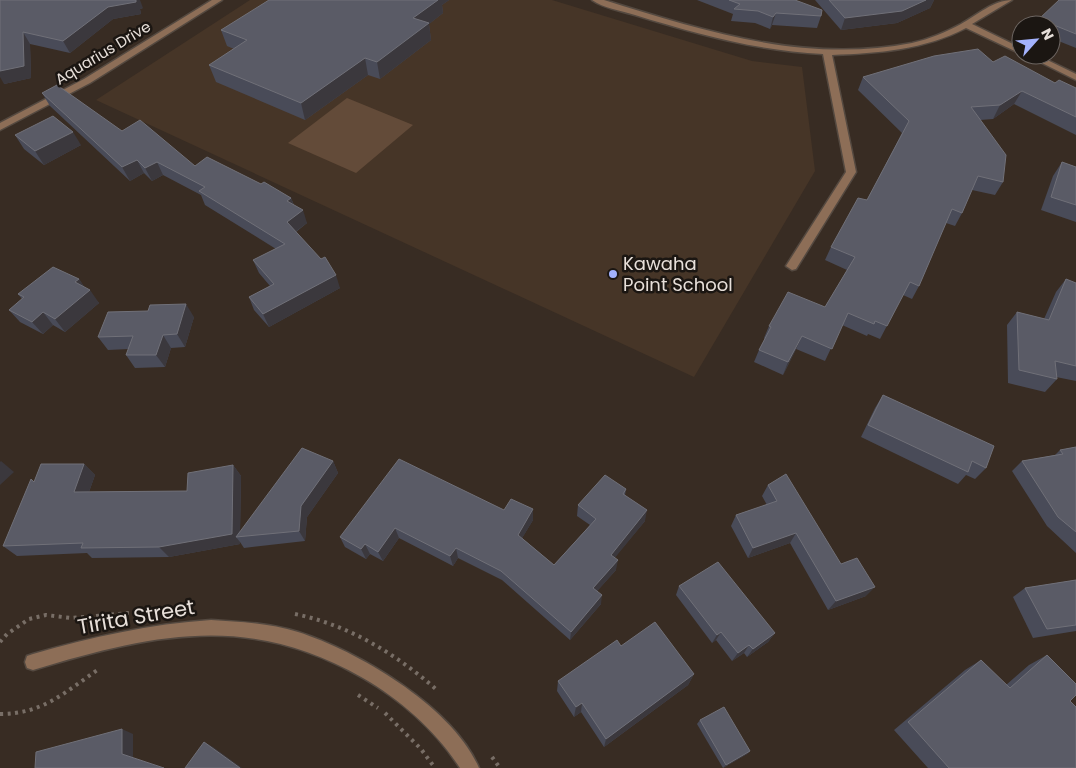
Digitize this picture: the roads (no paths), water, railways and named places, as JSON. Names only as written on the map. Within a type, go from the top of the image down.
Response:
[{"type":"street","name":"Aquarius Drive","points":[[0,127],[87,81],[218,0]]},
{"type":"street","points":[[596,0],[744,44],[827,53],[908,46],[936,38],[967,24],[1008,0]]},
{"type":"street","points":[[967,24],[1011,46]]},
{"type":"street","points":[[792,266],[851,172],[827,53]]},
{"type":"street","points":[[1051,65],[1076,77]]},
{"type":"street","name":"Tirita Street","points":[[33,662],[120,638],[191,626],[256,629],[293,637],[330,650],[364,668],[399,692],[431,720],[470,768]]},
{"type":"place","name":"Kawaha Point School","points":[[613,274]]}]
